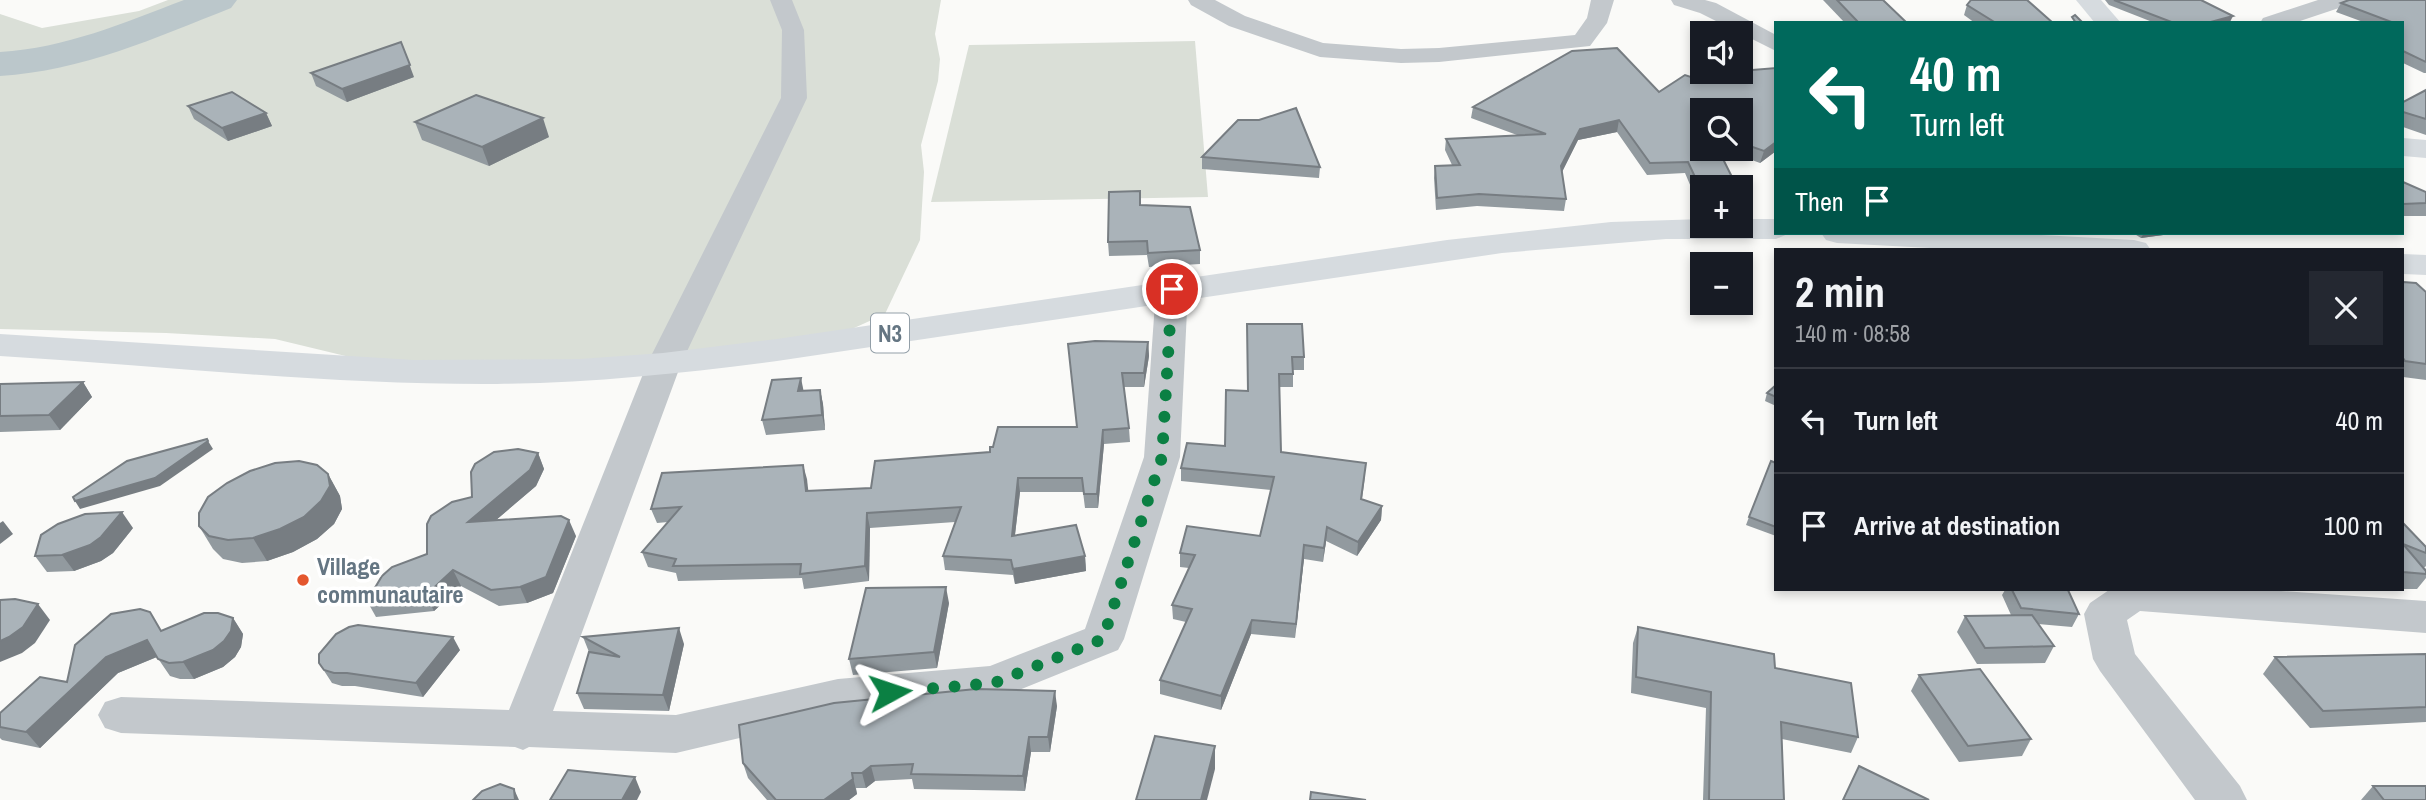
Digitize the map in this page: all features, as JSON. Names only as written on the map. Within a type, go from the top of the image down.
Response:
[{"type":"main road","points":[[2088,0],[2107,21]]},
{"type":"main road","points":[[2404,147],[2426,149]]},
{"type":"main road","name":"N3","points":[[0,345],[127,351],[278,365],[458,373],[587,372],[820,345],[1172,289],[1485,244],[1630,232],[1774,229]]},
{"type":"main road","points":[[1872,235],[2099,248]]},
{"type":"main road","points":[[2404,264],[2426,265]]},
{"type":"street","points":[[523,731],[664,364],[794,98],[793,30],[780,0]]},
{"type":"street","points":[[1199,0],[1237,21],[1320,50],[1401,57],[1465,54],[1582,41],[1602,12],[1603,0]]},
{"type":"street","points":[[1682,0],[1708,8],[1774,43]]},
{"type":"street","points":[[2277,21],[2340,0]]},
{"type":"street","points":[[121,716],[676,734],[838,696],[994,683],[1103,639],[1162,457],[1172,289]]},
{"type":"street","points":[[2223,800],[2115,659],[2105,614],[2132,595],[2426,617]]},
{"type":"shaded area","points":[[168,0],[941,0],[935,34],[940,59],[938,81],[921,145],[924,172],[920,240],[885,314],[821,343],[576,370],[358,359],[275,339],[0,329],[0,14],[42,28],[139,11]]},
{"type":"shaded area","points":[[1195,41],[1208,197],[931,202],[969,45]]},
{"type":"building","points":[[1837,0],[1883,0],[1905,21],[1857,21]]},
{"type":"building","points":[[1971,0],[2027,0],[2051,21],[1993,21],[1967,5]]},
{"type":"building","points":[[2114,0],[2201,0],[2233,16],[2214,21],[2169,21]]},
{"type":"building","points":[[2349,0],[2426,0],[2426,62],[2404,51],[2404,21],[2389,21],[2341,3]]},
{"type":"building","points":[[401,42],[410,65],[342,89],[311,73]]},
{"type":"building","points":[[1617,48],[1659,92],[1685,75],[1690,77],[1690,84],[1753,84],[1753,70],[1774,68],[1774,144],[1764,151],[1753,147],[1753,98],[1690,98],[1690,161],[1724,161],[1731,175],[1694,175],[1688,162],[1650,163],[1619,120],[1580,129],[1561,166],[1566,199],[1479,194],[1437,198],[1435,166],[1460,165],[1446,139],[1546,134],[1473,107],[1572,51]]},
{"type":"building","points":[[2426,90],[2426,119],[2404,112],[2404,101]]},
{"type":"building","points":[[232,92],[266,113],[222,128],[188,106]]},
{"type":"building","points":[[476,95],[543,118],[482,147],[415,122]]},
{"type":"building","points":[[1296,108],[1320,167],[1202,157],[1238,120],[1259,120]]},
{"type":"building","points":[[2404,182],[2426,192],[2426,203],[2404,204]]},
{"type":"building","points":[[1140,191],[1140,205],[1190,207],[1200,250],[1148,253],[1147,241],[1108,242],[1109,192]]},
{"type":"building","points":[[2404,282],[2416,283],[2426,292],[2426,364],[2405,361]]},
{"type":"building","points":[[1247,324],[1302,324],[1304,357],[1292,357],[1293,374],[1279,374],[1281,452],[1366,463],[1361,499],[1382,506],[1358,542],[1327,527],[1324,548],[1304,545],[1296,624],[1252,620],[1221,696],[1160,680],[1192,609],[1172,605],[1195,555],[1180,553],[1187,526],[1260,536],[1274,477],[1181,468],[1187,443],[1225,446],[1226,390],[1248,391]]},
{"type":"building","points":[[1095,341],[1148,342],[1144,373],[1122,373],[1129,428],[1103,430],[1097,494],[1084,494],[1082,478],[1018,478],[1012,536],[1076,525],[1085,556],[1013,569],[1011,560],[943,556],[961,507],[867,513],[865,566],[800,574],[801,564],[673,566],[676,559],[642,552],[681,507],[651,509],[662,473],[803,465],[806,491],[871,488],[875,461],[990,452],[998,427],[1077,427],[1068,344]]},
{"type":"building","points":[[801,378],[798,391],[820,390],[822,415],[762,420],[772,380]]},
{"type":"building","points":[[83,382],[49,415],[0,416],[0,384]]},
{"type":"building","points":[[1774,387],[1774,396],[1767,393]]},
{"type":"building","points":[[207,439],[208,441],[155,478],[75,501],[73,497],[127,461]]},
{"type":"building","points":[[518,449],[538,453],[530,470],[468,522],[561,516],[569,520],[546,577],[520,587],[491,590],[453,570],[426,595],[367,601],[382,576],[392,567],[427,554],[427,524],[431,516],[452,502],[472,497],[471,472],[475,464],[494,452]]},
{"type":"building","points":[[299,461],[317,465],[328,474],[330,486],[321,501],[304,517],[253,538],[228,540],[209,536],[199,526],[199,513],[208,497],[227,483],[250,471],[275,463]]},
{"type":"building","points":[[1771,461],[1774,462],[1774,526],[1749,517]]},
{"type":"building","points":[[122,512],[101,537],[90,545],[62,555],[35,556],[41,535],[58,524],[85,514]]},
{"type":"building","points":[[2404,524],[2426,547],[2426,553],[2404,544]]},
{"type":"building","points":[[2404,545],[2426,571],[2426,574],[2404,572]]},
{"type":"building","points":[[946,587],[934,652],[849,659],[866,588]]},
{"type":"building","points":[[2012,591],[2068,591],[2079,614],[2021,608]]},
{"type":"building","points":[[15,599],[38,604],[23,627],[0,641],[0,600]]},
{"type":"building","points":[[140,609],[150,612],[161,631],[204,613],[218,613],[233,618],[231,631],[213,650],[183,662],[169,663],[158,659],[147,640],[106,657],[26,732],[0,727],[0,713],[40,677],[67,682],[75,645],[111,614]]},
{"type":"building","points":[[2032,615],[2054,646],[1985,648],[1965,616]]},
{"type":"building","points":[[358,625],[453,637],[416,683],[324,670],[319,663],[319,654],[336,634]]},
{"type":"building","points":[[1638,627],[1774,654],[1775,668],[1851,683],[1858,737],[1781,722],[1784,800],[1709,800],[1711,692],[1636,677]]},
{"type":"building","points":[[679,628],[663,695],[577,693],[589,652],[620,657],[583,637]]},
{"type":"building","points":[[2426,654],[2426,707],[2323,711],[2275,657]]},
{"type":"building","points":[[1980,669],[2031,739],[1968,746],[1919,675]]},
{"type":"building","points":[[976,689],[1055,691],[1048,737],[1029,737],[1023,776],[911,774],[913,764],[871,766],[862,773],[852,773],[853,779],[824,800],[776,800],[743,763],[739,725],[834,703]]},
{"type":"building","points":[[1155,736],[1215,746],[1201,800],[1136,800]]},
{"type":"building","points":[[1859,766],[1929,800],[1843,800]]},
{"type":"building","points":[[568,770],[635,777],[622,800],[550,800]]},
{"type":"building","points":[[500,784],[514,789],[515,800],[473,800],[482,791]]},
{"type":"building","points":[[2373,786],[2426,786],[2426,800],[2384,800]]},
{"type":"building","points":[[1311,792],[1366,800],[1310,800]]},
{"type":"waterway","points":[[0,64],[56,58],[83,51],[218,0]]},
{"type":"place","name":"Village communautaire","points":[[303,580]]},
{"type":"route","points":[[890,692],[994,683],[1103,639],[1162,457],[1172,289]]}]
